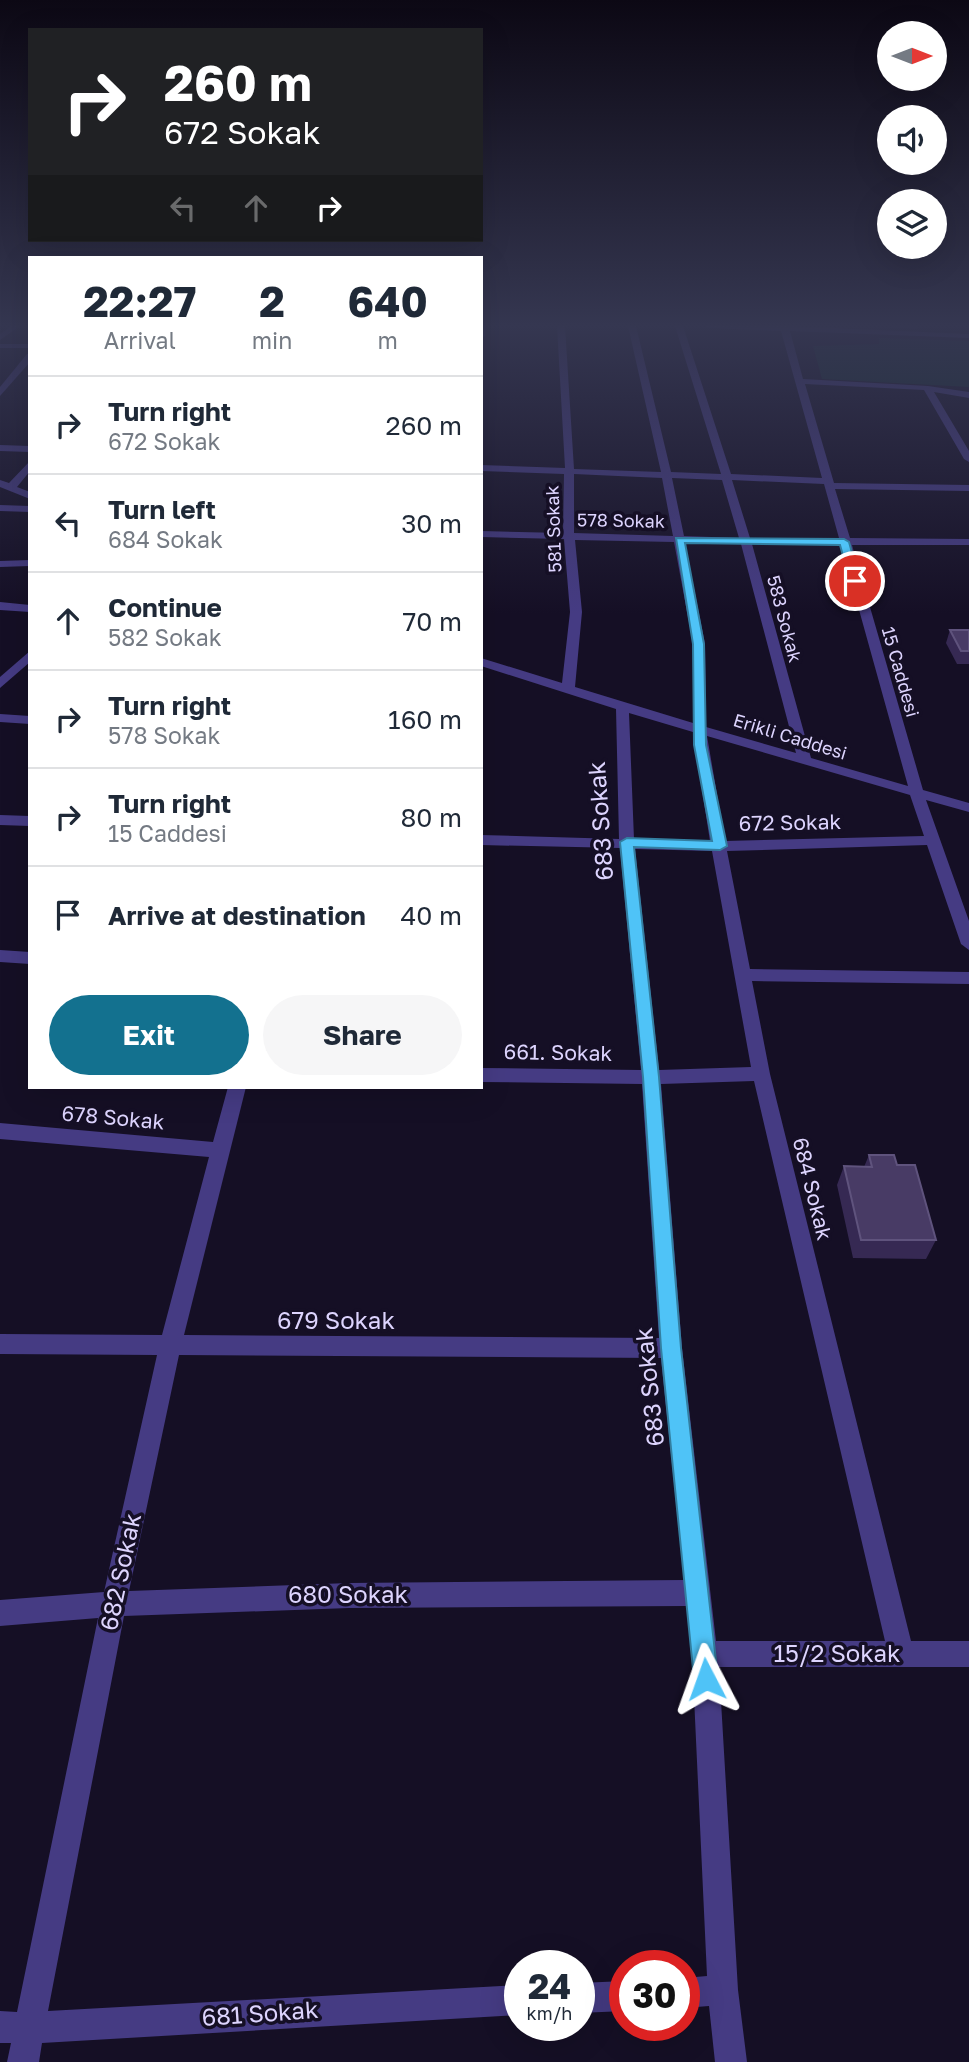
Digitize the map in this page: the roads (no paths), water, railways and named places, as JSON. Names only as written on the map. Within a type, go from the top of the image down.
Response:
[{"type":"street","name":"581 Sokak","points":[[566,422],[569,537],[576,612],[568,689]]},
{"type":"street","name":"684 Sokak","points":[[655,422],[668,477],[699,644],[702,698],[698,730],[761,1074],[901,1654]]},
{"type":"street","name":"583 Sokak","points":[[709,422],[745,541],[805,761]]},
{"type":"street","name":"15 Caddesi","points":[[811,422],[917,794],[969,944]]},
{"type":"street","points":[[948,422],[969,459]]},
{"type":"street","points":[[0,448],[28,449]]},
{"type":"street","points":[[11,488],[28,467]]},
{"type":"street","points":[[483,468],[969,488]]},
{"type":"street","points":[[0,483],[28,495]]},
{"type":"street","points":[[0,508],[28,509]]},
{"type":"street","name":"578 Sokak","points":[[483,534],[680,540],[969,542]]},
{"type":"street","points":[[0,564],[28,563]]},
{"type":"street","points":[[0,606],[28,609]]},
{"type":"street","points":[[0,684],[28,657]]},
{"type":"street","name":"Erikli Caddesi","points":[[483,663],[698,730],[969,808]]},
{"type":"street","name":"683 Sokak","points":[[622,707],[627,842],[651,1077],[671,1348],[705,1654],[723,1990],[732,2062]]},
{"type":"street","points":[[0,718],[28,720]]},
{"type":"street","points":[[0,820],[28,821]]},
{"type":"street","name":"672 Sokak","points":[[483,840],[720,846],[933,840]]},
{"type":"street","points":[[0,956],[28,958]]},
{"type":"street","points":[[743,975],[969,978]]},
{"type":"street","name":"661. Sokak","points":[[483,1074],[651,1077],[761,1074]]},
{"type":"street","name":"682 Sokak","points":[[23,2062],[14,2028],[172,1346],[237,1089]]},
{"type":"street","name":"678 Sokak","points":[[0,1131],[222,1150]]},
{"type":"street","name":"679 Sokak","points":[[0,1344],[671,1348]]},
{"type":"street","name":"680 Sokak","points":[[0,1613],[114,1602],[261,1595],[698,1593]]},
{"type":"street","name":"15/2 Sokak","points":[[705,1654],[969,1654]]},
{"type":"street","points":[[700,1992],[723,1990]]},
{"type":"street","name":"681 Sokak","points":[[14,2028],[504,2001]]}]
